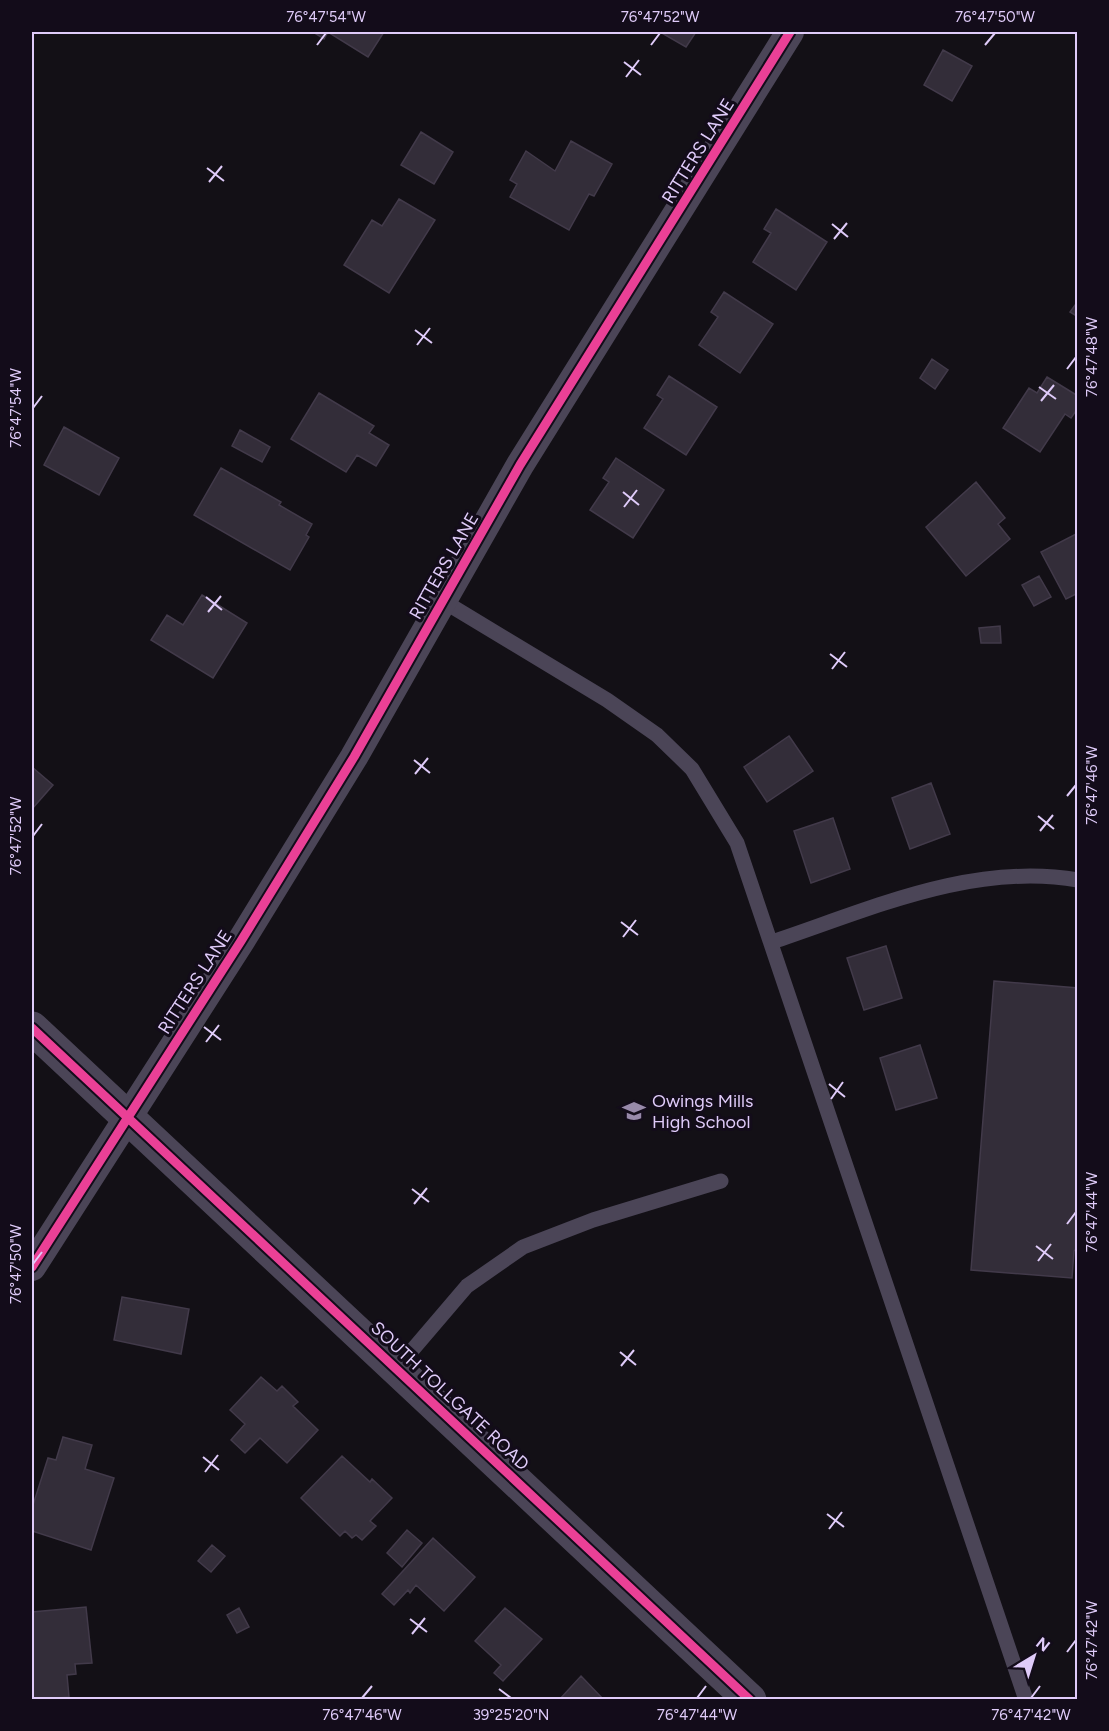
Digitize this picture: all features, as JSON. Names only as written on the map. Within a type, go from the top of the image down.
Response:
[{"type":"street","name":"RITTERS LANE","points":[[32,1267],[347,768],[520,465],[790,32]]},
{"type":"street","name":"SOUTH TOLLGATE ROAD","points":[[32,1028],[750,1700]]},
{"type":"lane","points":[[443,601],[607,700],[657,735],[692,769],[737,843],[1026,1700]]},
{"type":"lane","points":[[772,942],[950,883],[1006,876],[1057,876],[1077,880]]},
{"type":"lane","points":[[397,1368],[467,1286],[523,1247],[593,1220],[721,1181]]},
{"type":"building","points":[[313,32],[328,32],[324,39]]},
{"type":"building","points":[[328,32],[384,32],[368,57]]},
{"type":"building","points":[[660,32],[696,32],[686,47]]},
{"type":"building","points":[[943,50],[972,66],[952,101],[924,85]]},
{"type":"building","points":[[421,132],[453,152],[434,184],[401,165]]},
{"type":"building","points":[[571,141],[612,164],[594,196],[589,194],[569,230],[510,197],[517,184],[510,180],[526,151],[555,171]]},
{"type":"building","points":[[399,199],[435,220],[389,293],[344,265],[372,220],[382,226]]},
{"type":"building","points":[[776,209],[827,242],[796,290],[753,262],[771,233],[764,229]]},
{"type":"building","points":[[724,292],[773,324],[740,373],[699,345],[718,317],[711,312]]},
{"type":"building","points":[[1078,301],[1078,317],[1070,312]]},
{"type":"building","points":[[932,359],[948,370],[935,389],[920,378]]},
{"type":"building","points":[[669,376],[717,407],[686,455],[644,428],[663,399],[657,395]]},
{"type":"building","points":[[1047,377],[1078,396],[1078,408],[1071,418],[1065,414],[1040,452],[1003,428],[1029,388],[1037,393]]},
{"type":"building","points":[[319,393],[374,426],[369,433],[389,445],[376,466],[357,455],[346,472],[291,439]]},
{"type":"building","points":[[64,427],[119,458],[99,495],[44,465]]},
{"type":"building","points":[[240,430],[270,447],[262,462],[232,446]]},
{"type":"building","points":[[616,458],[664,490],[633,538],[590,510],[609,482],[603,478]]},
{"type":"building","points":[[221,468],[281,502],[279,505],[312,524],[306,535],[309,537],[290,570],[194,515]]},
{"type":"building","points":[[976,482],[1005,518],[998,524],[1010,539],[966,576],[926,527]]},
{"type":"building","points":[[1078,533],[1078,593],[1066,599],[1041,552]]},
{"type":"building","points":[[1039,576],[1051,597],[1034,606],[1022,585]]},
{"type":"building","points":[[202,595],[247,623],[213,678],[151,640],[167,615],[183,625]]},
{"type":"building","points":[[1000,626],[1001,643],[981,643],[979,628]]},
{"type":"building","points":[[789,736],[813,771],[767,802],[744,767]]},
{"type":"building","points":[[32,767],[53,785],[32,809]]},
{"type":"building","points":[[931,783],[950,834],[910,849],[892,798]]},
{"type":"building","points":[[833,818],[850,869],[811,883],[794,831]]},
{"type":"building","points":[[886,946],[902,998],[864,1010],[847,958]]},
{"type":"building","points":[[994,981],[1078,988],[1078,1247],[1074,1251],[1072,1278],[971,1270]]},
{"type":"building","points":[[920,1045],[937,1098],[896,1110],[880,1058]]},
{"type":"building","points":[[122,1297],[189,1309],[181,1354],[114,1340]]},
{"type":"building","points":[[261,1377],[277,1391],[282,1386],[298,1402],[293,1406],[318,1430],[287,1463],[260,1438],[245,1453],[231,1440],[245,1424],[230,1410]]},
{"type":"building","points":[[63,1437],[92,1445],[85,1469],[114,1478],[91,1550],[32,1531],[32,1508],[48,1458],[56,1460]]},
{"type":"building","points":[[342,1456],[370,1482],[372,1479],[392,1498],[370,1521],[376,1526],[362,1540],[356,1535],[352,1538],[345,1531],[340,1536],[301,1498]]},
{"type":"building","points":[[407,1530],[422,1543],[402,1567],[387,1553]]},
{"type":"building","points":[[433,1538],[475,1577],[444,1611],[416,1585],[410,1593],[408,1590],[394,1605],[382,1594]]},
{"type":"building","points":[[212,1545],[225,1556],[211,1572],[198,1561]]},
{"type":"building","points":[[86,1607],[92,1663],[75,1664],[76,1674],[67,1675],[69,1697],[32,1700],[32,1612]]},
{"type":"building","points":[[239,1608],[249,1627],[237,1633],[227,1615]]},
{"type":"building","points":[[505,1608],[542,1639],[503,1681],[494,1673],[501,1665],[475,1641]]},
{"type":"building","points":[[581,1676],[604,1700],[559,1700]]},
{"type":"cycle path","points":[[32,1267],[241,941],[354,757],[520,465],[790,32]]},
{"type":"cycle path","points":[[32,1028],[750,1700]]},
{"type":"place","name":"Owings Mills High School","points":[[634,1111]]}]
